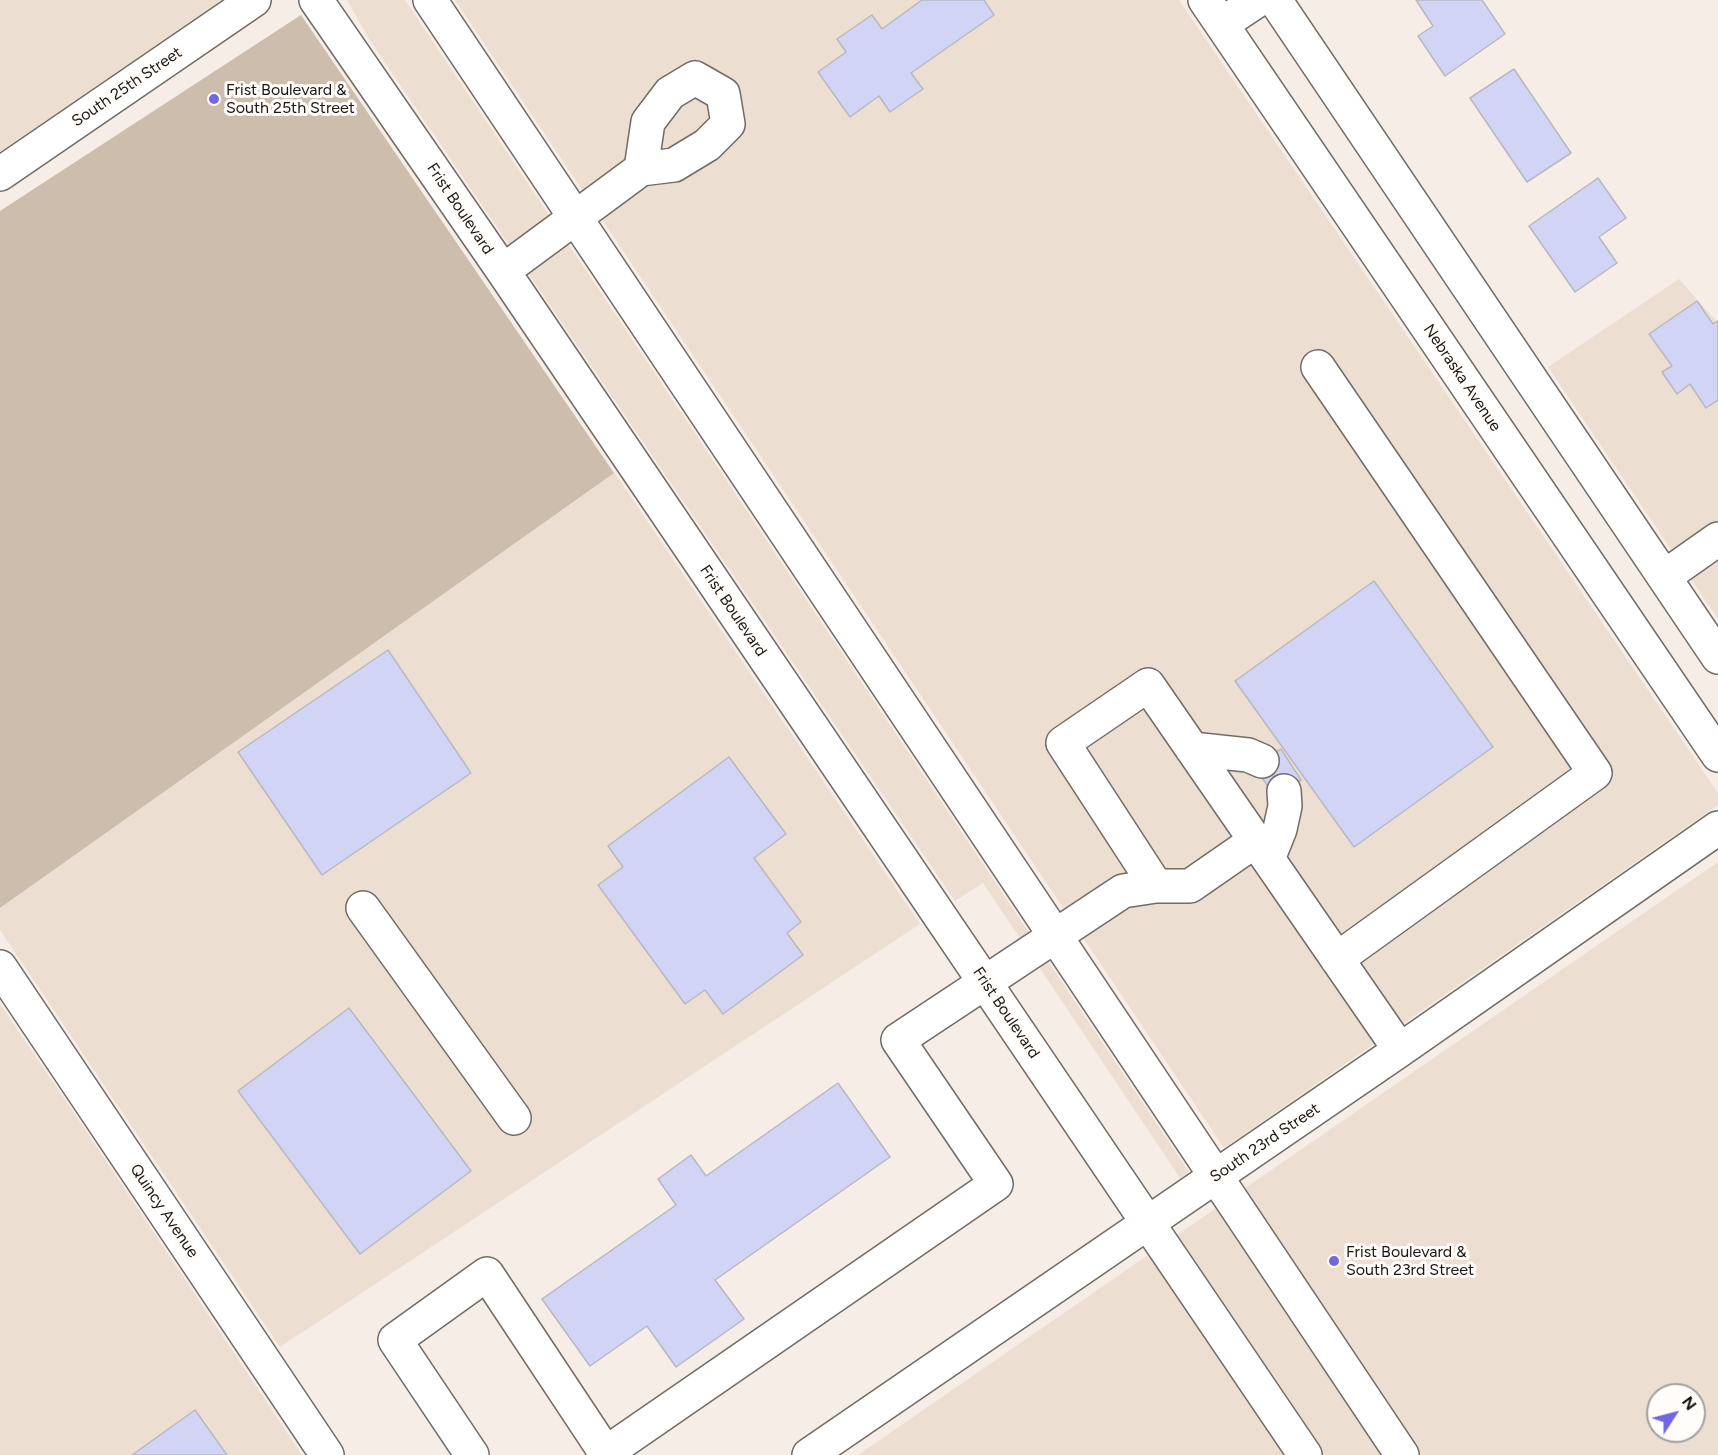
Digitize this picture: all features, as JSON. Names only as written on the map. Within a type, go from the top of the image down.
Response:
[{"type":"street","name":"South 25th Street","points":[[0,174],[254,0]]},
{"type":"street","name":"Frist Boulevard","points":[[316,0],[1305,1455]]},
{"type":"street","points":[[430,0],[1402,1455]]},
{"type":"street","points":[[1213,12],[1258,0]]},
{"type":"street","points":[[1275,0],[1718,657]]},
{"type":"street","name":"Nebraska Avenue","points":[[1213,12],[1718,755]]},
{"type":"street","points":[[503,272],[641,170]]},
{"type":"street","points":[[1318,367],[1594,773],[1337,959]]},
{"type":"street","points":[[1664,577],[1718,539]]},
{"type":"street","points":[[1156,886],[1063,743],[1148,685],[1400,1050]]},
{"type":"street","points":[[1192,749],[1248,755],[1262,761]]},
{"type":"street","points":[[472,1455],[395,1340],[487,1274],[605,1454],[996,1184],[898,1040],[986,984],[1123,891],[1156,886],[1190,886],[1261,850],[1280,829],[1285,806],[1284,791]]},
{"type":"street","name":"South 23rd Street","points":[[809,1455],[1400,1050],[1718,828]]},
{"type":"street","points":[[363,908],[514,1118]]},
{"type":"street","name":"Quincy Avenue","points":[[0,967],[327,1455]]},
{"type":"shaded area","points":[[0,0],[221,0],[0,152]]},
{"type":"shaded area","points":[[347,0],[405,0],[1189,1172],[1180,1178],[983,883],[955,901],[369,39]]},
{"type":"shaded area","points":[[455,0],[1179,0],[1718,793],[1718,805],[1224,1148]]},
{"type":"shaded area","points":[[301,15],[614,473],[0,908],[0,211]]},
{"type":"shaded area","points":[[1679,279],[1718,323],[1718,619],[1548,367]]},
{"type":"shaded area","points":[[614,472],[920,924],[280,1347],[0,930],[0,908]]},
{"type":"shaded area","points":[[1718,862],[1718,1455],[858,1455]]},
{"type":"shaded area","points":[[0,1004],[70,1107],[302,1455],[0,1455]]},
{"type":"building","points":[[922,0],[984,0],[994,15],[911,73],[923,89],[890,112],[879,96],[850,117],[818,72],[846,52],[837,39],[872,15],[882,29]]},
{"type":"building","points":[[1416,0],[1482,0],[1505,34],[1445,76],[1418,36],[1433,26]]},
{"type":"building","points":[[1514,69],[1571,153],[1527,182],[1470,98]]},
{"type":"building","points":[[1598,178],[1626,218],[1599,237],[1617,263],[1575,292],[1529,226]]},
{"type":"building","points":[[1697,301],[1713,324],[1718,321],[1718,400],[1706,408],[1690,384],[1677,394],[1662,372],[1672,366],[1649,334]]},
{"type":"building","points":[[1374,581],[1493,747],[1354,847],[1235,681]]},
{"type":"building","points":[[388,650],[471,773],[322,875],[238,752]]},
{"type":"building","points":[[1281,749],[1301,780],[1275,797],[1254,766]]},
{"type":"building","points":[[729,757],[786,834],[754,858],[801,922],[787,933],[803,955],[723,1014],[705,990],[685,1004],[598,885],[623,867],[608,846]]},
{"type":"building","points":[[349,1008],[471,1171],[360,1254],[238,1091]]},
{"type":"building","points":[[838,1083],[890,1157],[715,1280],[744,1319],[676,1367],[647,1326],[590,1366],[542,1299],[676,1205],[658,1179],[691,1155],[706,1176]]},
{"type":"building","points":[[195,1410],[227,1455],[132,1455]]},
{"type":"place","name":"Frist Boulevard & South 25th Street","points":[[214,99]]},
{"type":"place","name":"Frist Boulevard & South 23rd Street","points":[[1334,1261]]}]
